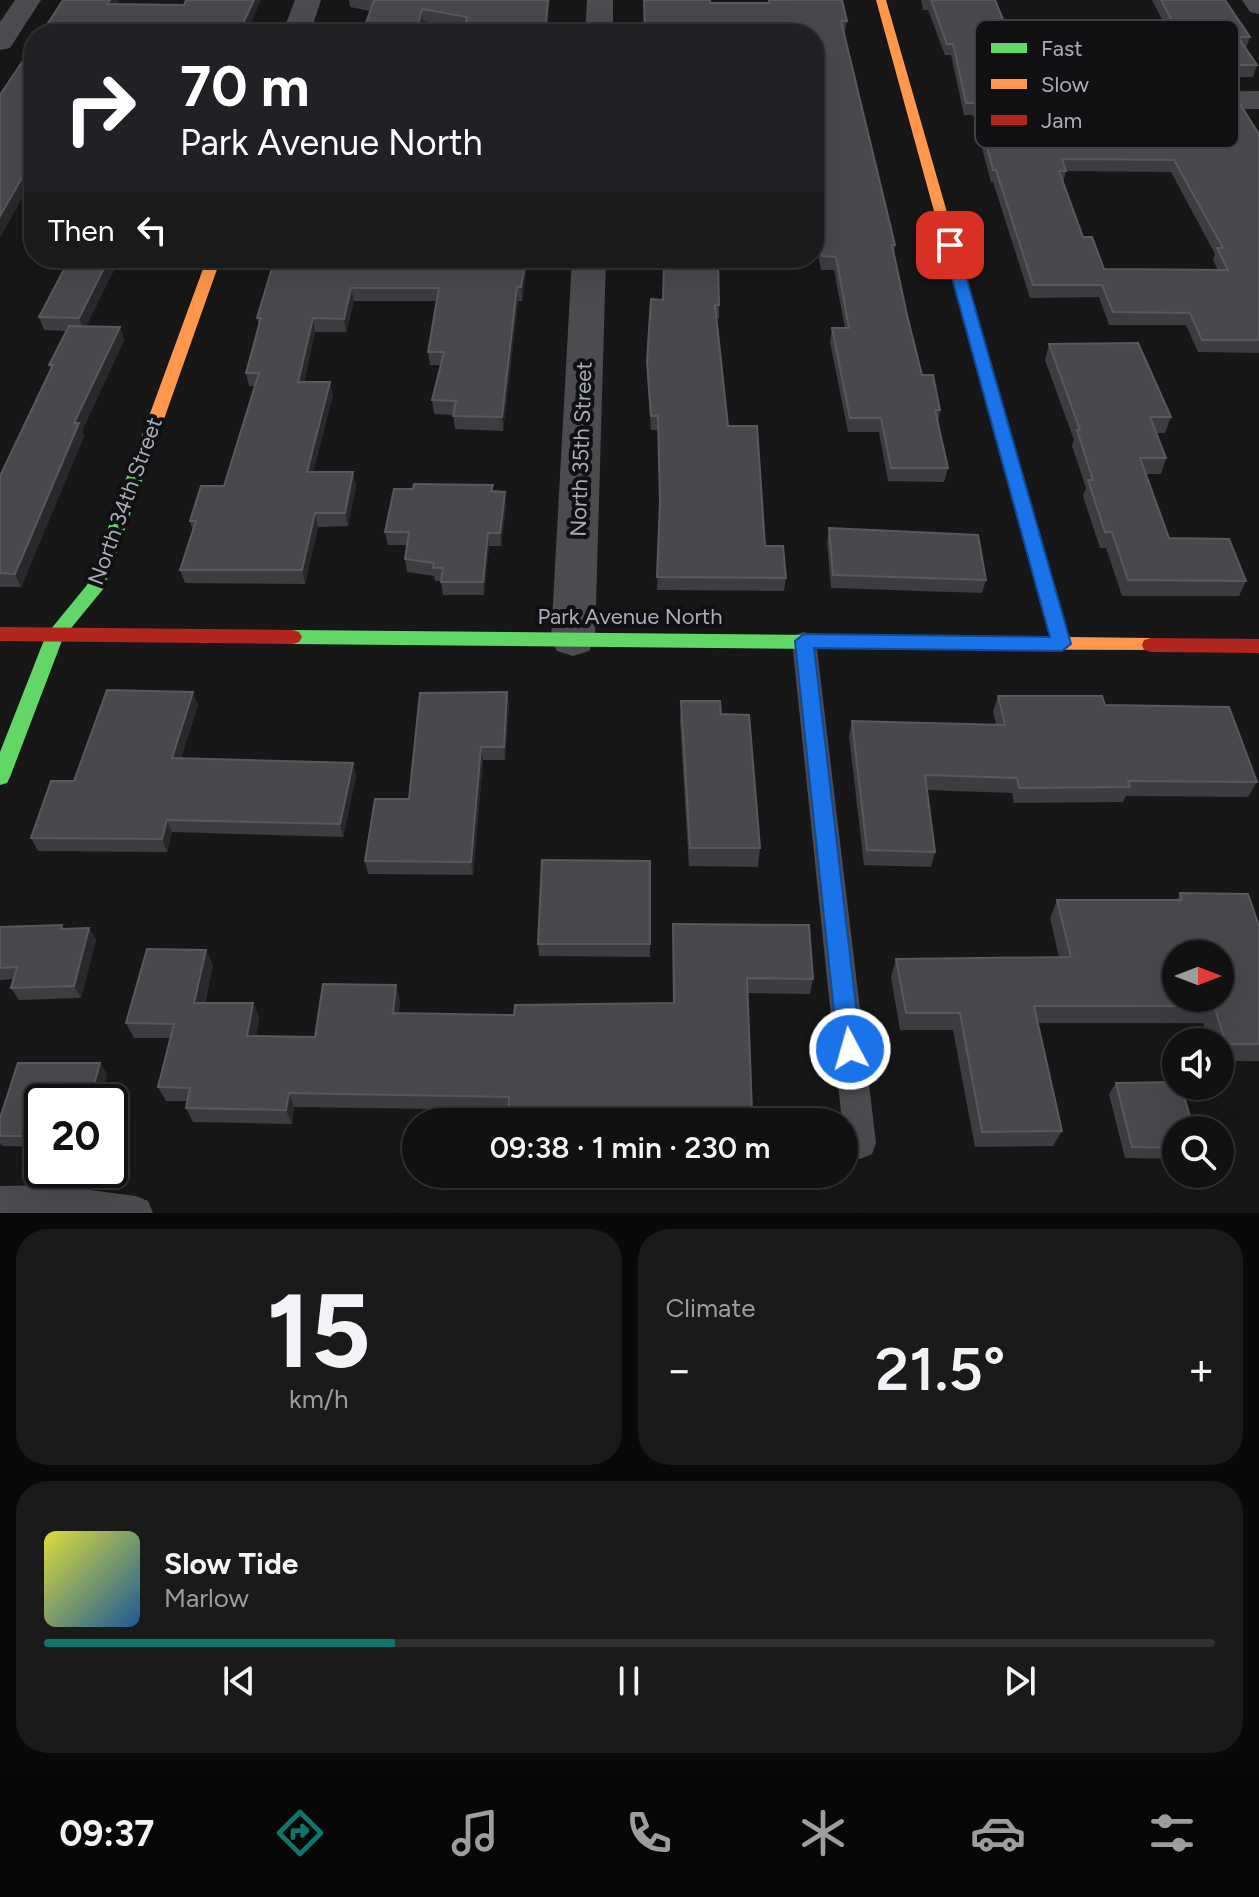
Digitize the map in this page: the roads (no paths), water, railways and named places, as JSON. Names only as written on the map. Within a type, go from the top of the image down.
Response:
[{"type":"street","points":[[0,42],[28,0]]},
{"type":"street","points":[[300,24],[308,0]]},
{"type":"street","points":[[599,24],[600,0]]},
{"type":"street","points":[[881,0],[1062,644]]},
{"type":"street","points":[[1255,0],[1259,6]]},
{"type":"street","points":[[1239,100],[1259,100]]},
{"type":"street","name":"North 34th Street","points":[[0,777],[55,635],[95,588],[210,268]]},
{"type":"street","name":"North 35th Street","points":[[573,639],[589,268]]},
{"type":"street","name":"Park Avenue North","points":[[0,634],[1258,647]]},
{"type":"lane","points":[[804,641],[860,1143]]},
{"type":"lane","points":[[0,1203],[51,1202],[136,1213]]}]
